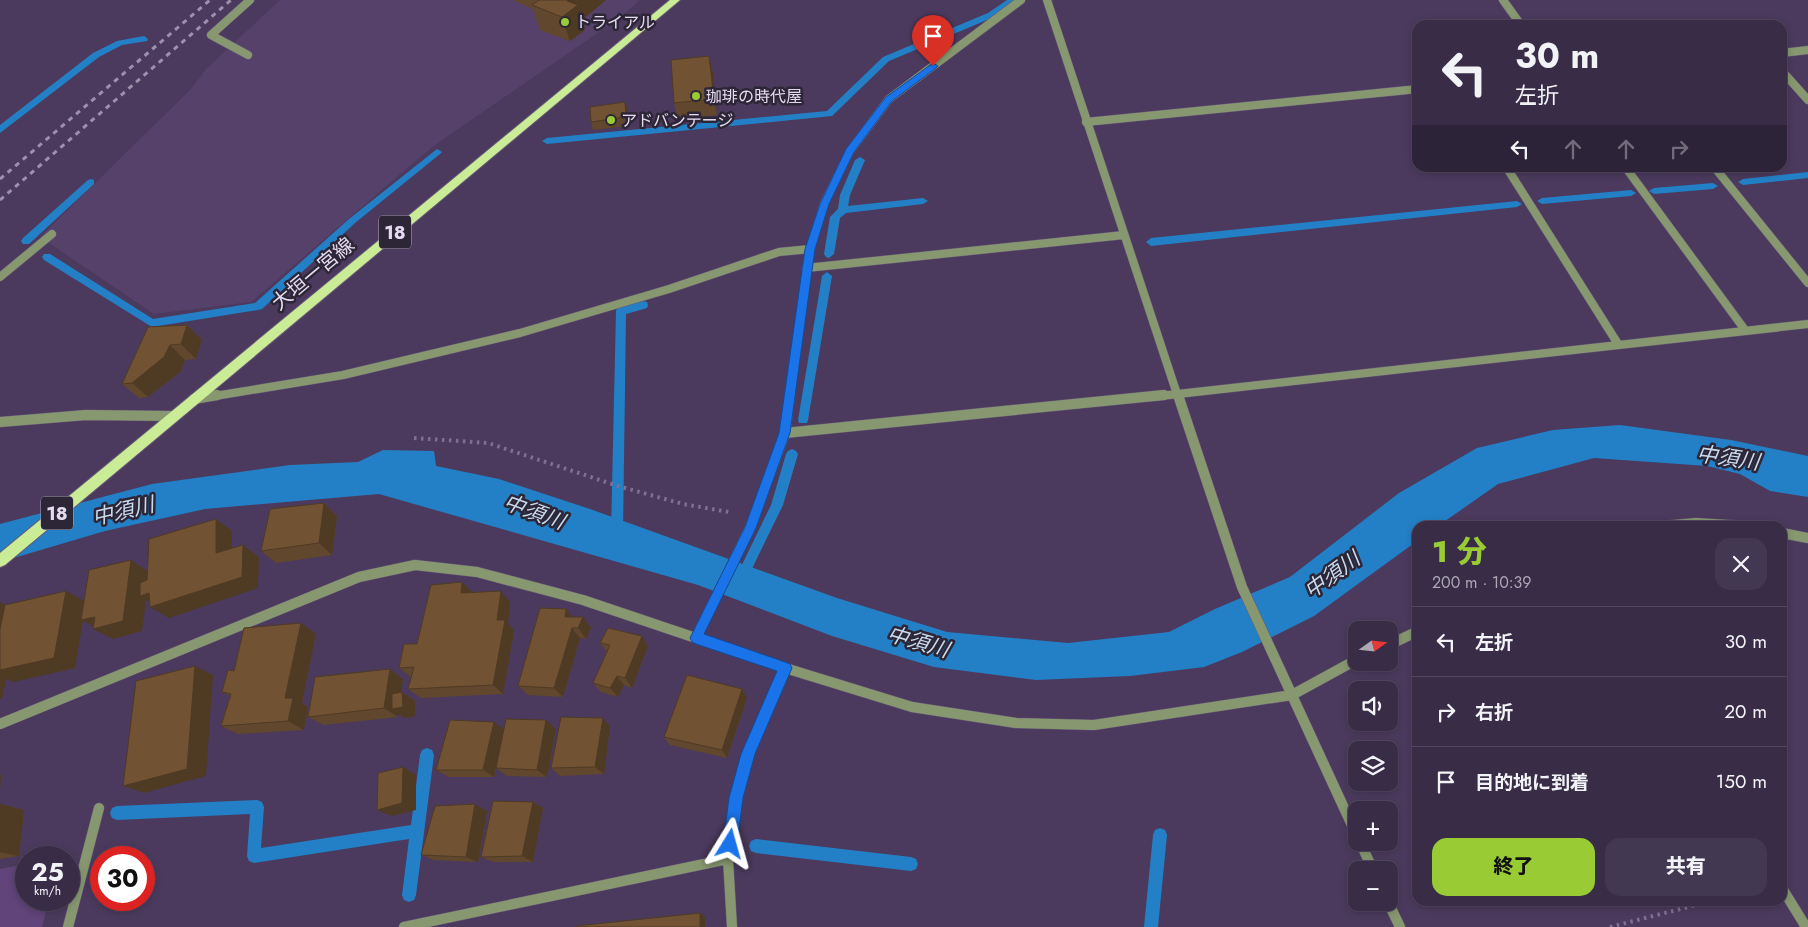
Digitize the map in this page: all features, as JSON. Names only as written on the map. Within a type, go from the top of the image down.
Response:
[{"type":"main road","name":"大垣一宮線","points":[[0,561],[114,464],[676,0]]},
{"type":"street","points":[[248,55],[211,35],[250,0]]},
{"type":"street","points":[[696,638],[712,609],[750,528],[785,433],[810,249],[824,204],[850,151],[889,99],[1021,0]]},
{"type":"street","points":[[1047,0],[1242,587],[1348,817]]},
{"type":"street","points":[[1502,0],[1517,20]]},
{"type":"street","points":[[1787,52],[1808,50]]},
{"type":"street","points":[[1787,77],[1808,100]]},
{"type":"street","points":[[1086,122],[1412,90]]},
{"type":"street","points":[[1510,172],[1618,344]]},
{"type":"street","points":[[1629,172],[1745,330]]},
{"type":"street","points":[[1718,172],[1808,283]]},
{"type":"street","points":[[0,277],[52,234]]},
{"type":"street","points":[[806,268],[1124,235]]},
{"type":"street","points":[[192,400],[343,374],[520,333],[669,289],[778,252],[810,249]]},
{"type":"street","points":[[785,433],[1177,394],[1808,324]]},
{"type":"street","points":[[0,422],[32,418],[131,414],[173,416]]},
{"type":"street","points":[[1787,534],[1808,538]]},
{"type":"street","points":[[0,724],[359,577],[414,565],[476,572],[532,585],[785,668],[912,707],[1016,722],[1094,725],[1292,696],[1348,664]]},
{"type":"street","points":[[1398,641],[1412,634]]},
{"type":"street","points":[[732,927],[728,859],[736,798],[748,754],[785,668]]},
{"type":"street","points":[[68,927],[99,808]]},
{"type":"street","points":[[404,927],[728,859]]},
{"type":"street","points":[[1787,896],[1806,927]]},
{"type":"street","points":[[1392,911],[1400,927]]},
{"type":"path","points":[[414,438],[488,443],[618,486],[683,504],[754,516]]},
{"type":"path","points":[[1610,927],[1692,906]]},
{"type":"shaded area","points":[[280,0],[640,0],[618,19],[432,147],[251,302],[154,314],[40,237],[191,89],[206,69]]},
{"type":"shaded area","points":[[15,866],[15,911],[46,911],[42,927],[0,927],[0,869]]},
{"type":"water","name":"中須川","points":[[1620,425],[1731,440],[1808,456],[1808,497],[1770,491],[1740,474],[1707,466],[1594,458],[1498,484],[1445,521],[1412,521],[1412,545],[1314,616],[1242,652],[1204,667],[1130,676],[1036,680],[934,667],[832,636],[698,585],[379,494],[205,509],[105,531],[0,562],[0,524],[152,484],[290,465],[358,462],[383,450],[434,451],[436,466],[499,479],[590,509],[837,598],[947,632],[1068,643],[1169,632],[1215,609],[1290,577],[1399,493],[1477,448],[1553,430]]},
{"type":"building","points":[[539,0],[569,0],[567,1],[578,5],[562,17],[532,5]]},
{"type":"building","points":[[709,56],[714,99],[674,103],[671,60]]},
{"type":"building","points":[[625,102],[626,117],[591,122],[590,107]]},
{"type":"building","points":[[187,325],[181,344],[170,345],[164,357],[132,383],[122,384],[148,327]]},
{"type":"building","points":[[324,503],[319,543],[261,551],[270,509]]},
{"type":"building","points":[[216,519],[216,553],[243,545],[242,577],[150,607],[149,593],[140,596],[140,583],[147,580],[149,539]]},
{"type":"building","points":[[131,560],[123,621],[93,629],[95,617],[81,620],[89,570]]},
{"type":"building","points":[[462,582],[461,593],[501,591],[497,620],[505,620],[493,685],[408,689],[414,667],[399,668],[404,644],[417,644],[431,585]]},
{"type":"building","points":[[66,591],[54,658],[0,670],[0,629],[5,605]]},
{"type":"building","points":[[540,608],[566,609],[565,617],[583,617],[578,628],[572,628],[554,688],[518,686]]},
{"type":"building","points":[[301,623],[285,698],[293,698],[288,721],[221,726],[231,694],[222,692],[228,670],[234,671],[244,628]]},
{"type":"building","points":[[608,628],[642,636],[625,678],[617,676],[610,688],[593,683],[610,645],[600,643]]},
{"type":"building","points":[[195,666],[187,769],[123,786],[136,681]]},
{"type":"building","points":[[390,669],[384,708],[308,717],[315,677]]},
{"type":"building","points":[[687,675],[742,689],[722,750],[664,737]]},
{"type":"building","points":[[402,692],[403,707],[392,709],[392,694]]},
{"type":"building","points":[[561,717],[603,718],[595,767],[551,768]]},
{"type":"building","points":[[506,719],[546,720],[537,770],[496,768]]},
{"type":"building","points":[[450,720],[494,722],[483,770],[436,770]]},
{"type":"building","points":[[403,767],[402,803],[377,810],[378,773]]},
{"type":"building","points":[[493,801],[533,802],[522,856],[481,857]]},
{"type":"building","points":[[475,804],[466,857],[421,855],[435,806]]},
{"type":"building","points":[[700,913],[700,927],[576,927],[576,926]]},
{"type":"waterway","points":[[547,141],[829,114],[886,59],[991,15],[1012,0]]},
{"type":"waterway","points":[[0,130],[96,55],[120,43],[144,39]]},
{"type":"waterway","points":[[47,257],[152,323],[258,306],[352,221],[437,152]]},
{"type":"waterway","points":[[843,210],[845,195],[860,160]]},
{"type":"waterway","points":[[1743,182],[1808,175]]},
{"type":"waterway","points":[[26,241],[91,182]]},
{"type":"waterway","points":[[1654,191],[1713,186]]},
{"type":"waterway","points":[[1542,201],[1631,193]]},
{"type":"waterway","points":[[843,210],[923,201]]},
{"type":"waterway","points":[[1151,242],[1517,204]]},
{"type":"waterway","points":[[829,254],[835,217],[843,210]]},
{"type":"waterway","points":[[803,420],[827,276]]},
{"type":"waterway","points":[[617,532],[621,311],[643,305]]},
{"type":"waterway","points":[[741,579],[777,505],[792,454]]},
{"type":"waterway","points":[[409,895],[427,755]]},
{"type":"waterway","points":[[117,813],[257,807],[254,856],[417,831]]},
{"type":"waterway","points":[[1151,927],[1160,835]]},
{"type":"waterway","points":[[756,846],[911,864]]},
{"type":"railway","points":[[0,179],[210,0]]},
{"type":"railway","points":[[0,200],[231,0]]},
{"type":"place","name":"トライアル","points":[[565,22]]},
{"type":"place","name":"珈琲の時代屋","points":[[696,96]]},
{"type":"place","name":"アドバンテージ","points":[[611,120]]},
{"type":"route","points":[[730,844],[736,798],[748,754],[785,668],[696,638],[712,609],[750,528],[785,433],[810,249],[824,204],[850,151],[889,99],[933,66]]}]
